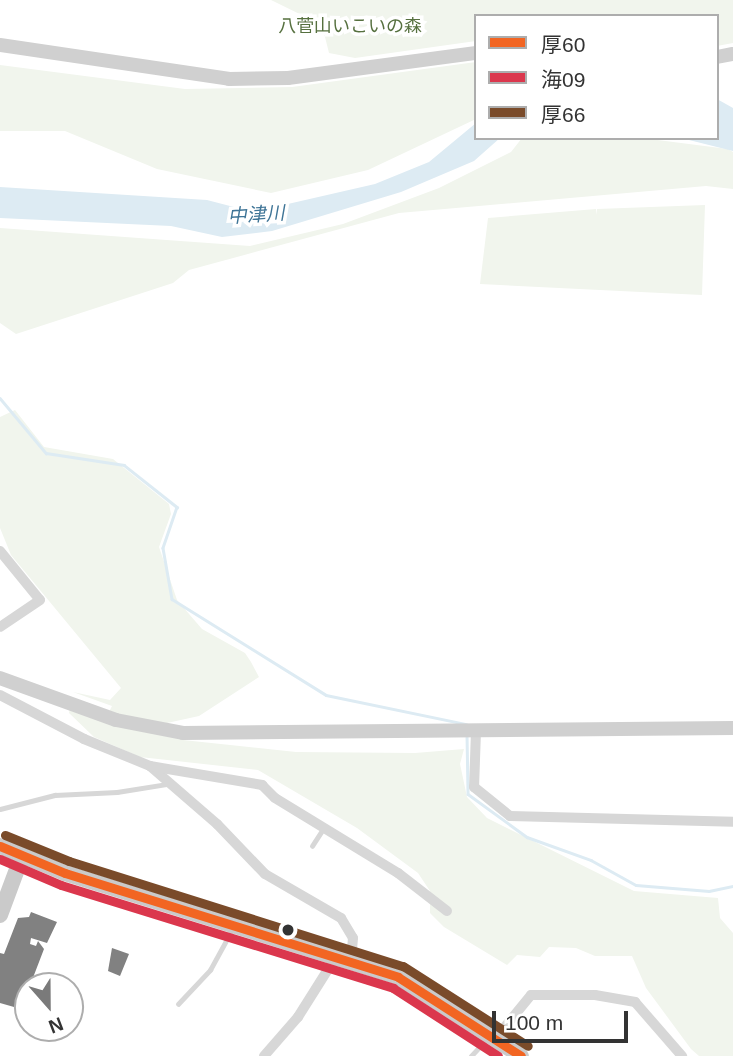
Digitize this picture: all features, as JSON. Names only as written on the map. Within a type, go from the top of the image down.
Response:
[{"type":"main road","points":[[0,846],[22,856],[344,957],[398,977],[521,1056]]},
{"type":"main road","points":[[0,915],[22,856]]},
{"type":"street","points":[[0,45],[229,79],[288,78],[474,53]]},
{"type":"street","points":[[0,551],[40,600],[0,627]]},
{"type":"street","points":[[0,678],[116,720],[183,733],[733,728]]},
{"type":"street","points":[[0,695],[84,739],[150,766],[255,782],[398,873],[447,911]]},
{"type":"street","points":[[470,731],[474,787],[510,816],[733,822]]},
{"type":"street","points":[[150,766],[167,784],[217,824],[265,874],[341,918],[353,938],[344,957],[264,1056]]},
{"type":"street","points":[[492,1038],[531,995],[595,995],[635,1002],[682,1056]]},
{"type":"lane","points":[[0,809],[55,794],[128,791],[167,784]]},
{"type":"lane","points":[[312,846],[324,828]]},
{"type":"lane","points":[[177,1004],[210,970],[235,924]]},
{"type":"lane","points":[[471,1056],[492,1038]]},
{"type":"green space","name":"八菅山いこいの森","points":[[271,0],[733,0],[733,43],[719,46],[719,14],[474,14],[474,41],[355,58],[329,53],[322,25]]},
{"type":"green space","points":[[474,62],[474,120],[368,170],[271,193],[157,169],[65,131],[0,131],[0,65],[185,89],[292,87]]},
{"type":"green space","points":[[520,140],[658,140],[728,149],[733,152],[733,189],[706,186],[399,213],[189,270],[173,283],[16,334],[0,323],[0,228],[250,246],[343,224],[439,188],[511,152]]},
{"type":"green space","points":[[705,205],[702,295],[480,284],[488,218],[596,209],[597,215],[597,209]]},
{"type":"green space","points":[[15,410],[44,447],[113,459],[169,504],[171,514],[159,547],[177,600],[202,629],[245,653],[259,677],[199,716],[167,723],[183,740],[296,752],[415,753],[464,749],[460,764],[467,797],[487,818],[634,891],[718,898],[720,918],[733,933],[733,1056],[699,1056],[691,1049],[646,988],[632,956],[595,956],[576,948],[549,947],[540,957],[517,955],[507,965],[444,927],[430,913],[430,891],[418,873],[357,828],[258,770],[140,757],[94,737],[69,713],[70,708],[106,718],[112,706],[73,692],[110,700],[121,688],[11,555],[0,528],[0,417]]},
{"type":"water","points":[[719,100],[733,108],[733,151],[689,140],[719,140]]},
{"type":"water","name":"中津川","points":[[474,125],[474,140],[498,140],[474,161],[401,192],[272,231],[222,237],[171,226],[0,218],[0,187],[207,200],[253,212],[375,184],[429,162]]},
{"type":"building","points":[[31,912],[57,922],[47,943],[31,938],[30,944],[36,946],[38,941],[44,949],[35,972],[14,972],[14,1007],[0,1003],[0,953],[4,954],[18,918],[29,917]]},
{"type":"building","points":[[112,948],[129,954],[120,976],[108,971]]},
{"type":"waterway","points":[[0,398],[46,453],[124,465],[177,507],[163,548],[172,599],[326,695],[466,724]]},
{"type":"waterway","points":[[467,734],[468,794],[527,837],[591,860],[636,885],[709,891],[733,886]]},
{"type":"transit line","name":"厚66","points":[[5,835],[69,861],[403,966],[528,1046]]},
{"type":"transit line","name":"厚60","points":[[0,846],[65,873],[398,977],[521,1056]]},
{"type":"transit line","name":"海09","points":[[0,859],[61,885],[393,988],[498,1056]]}]
